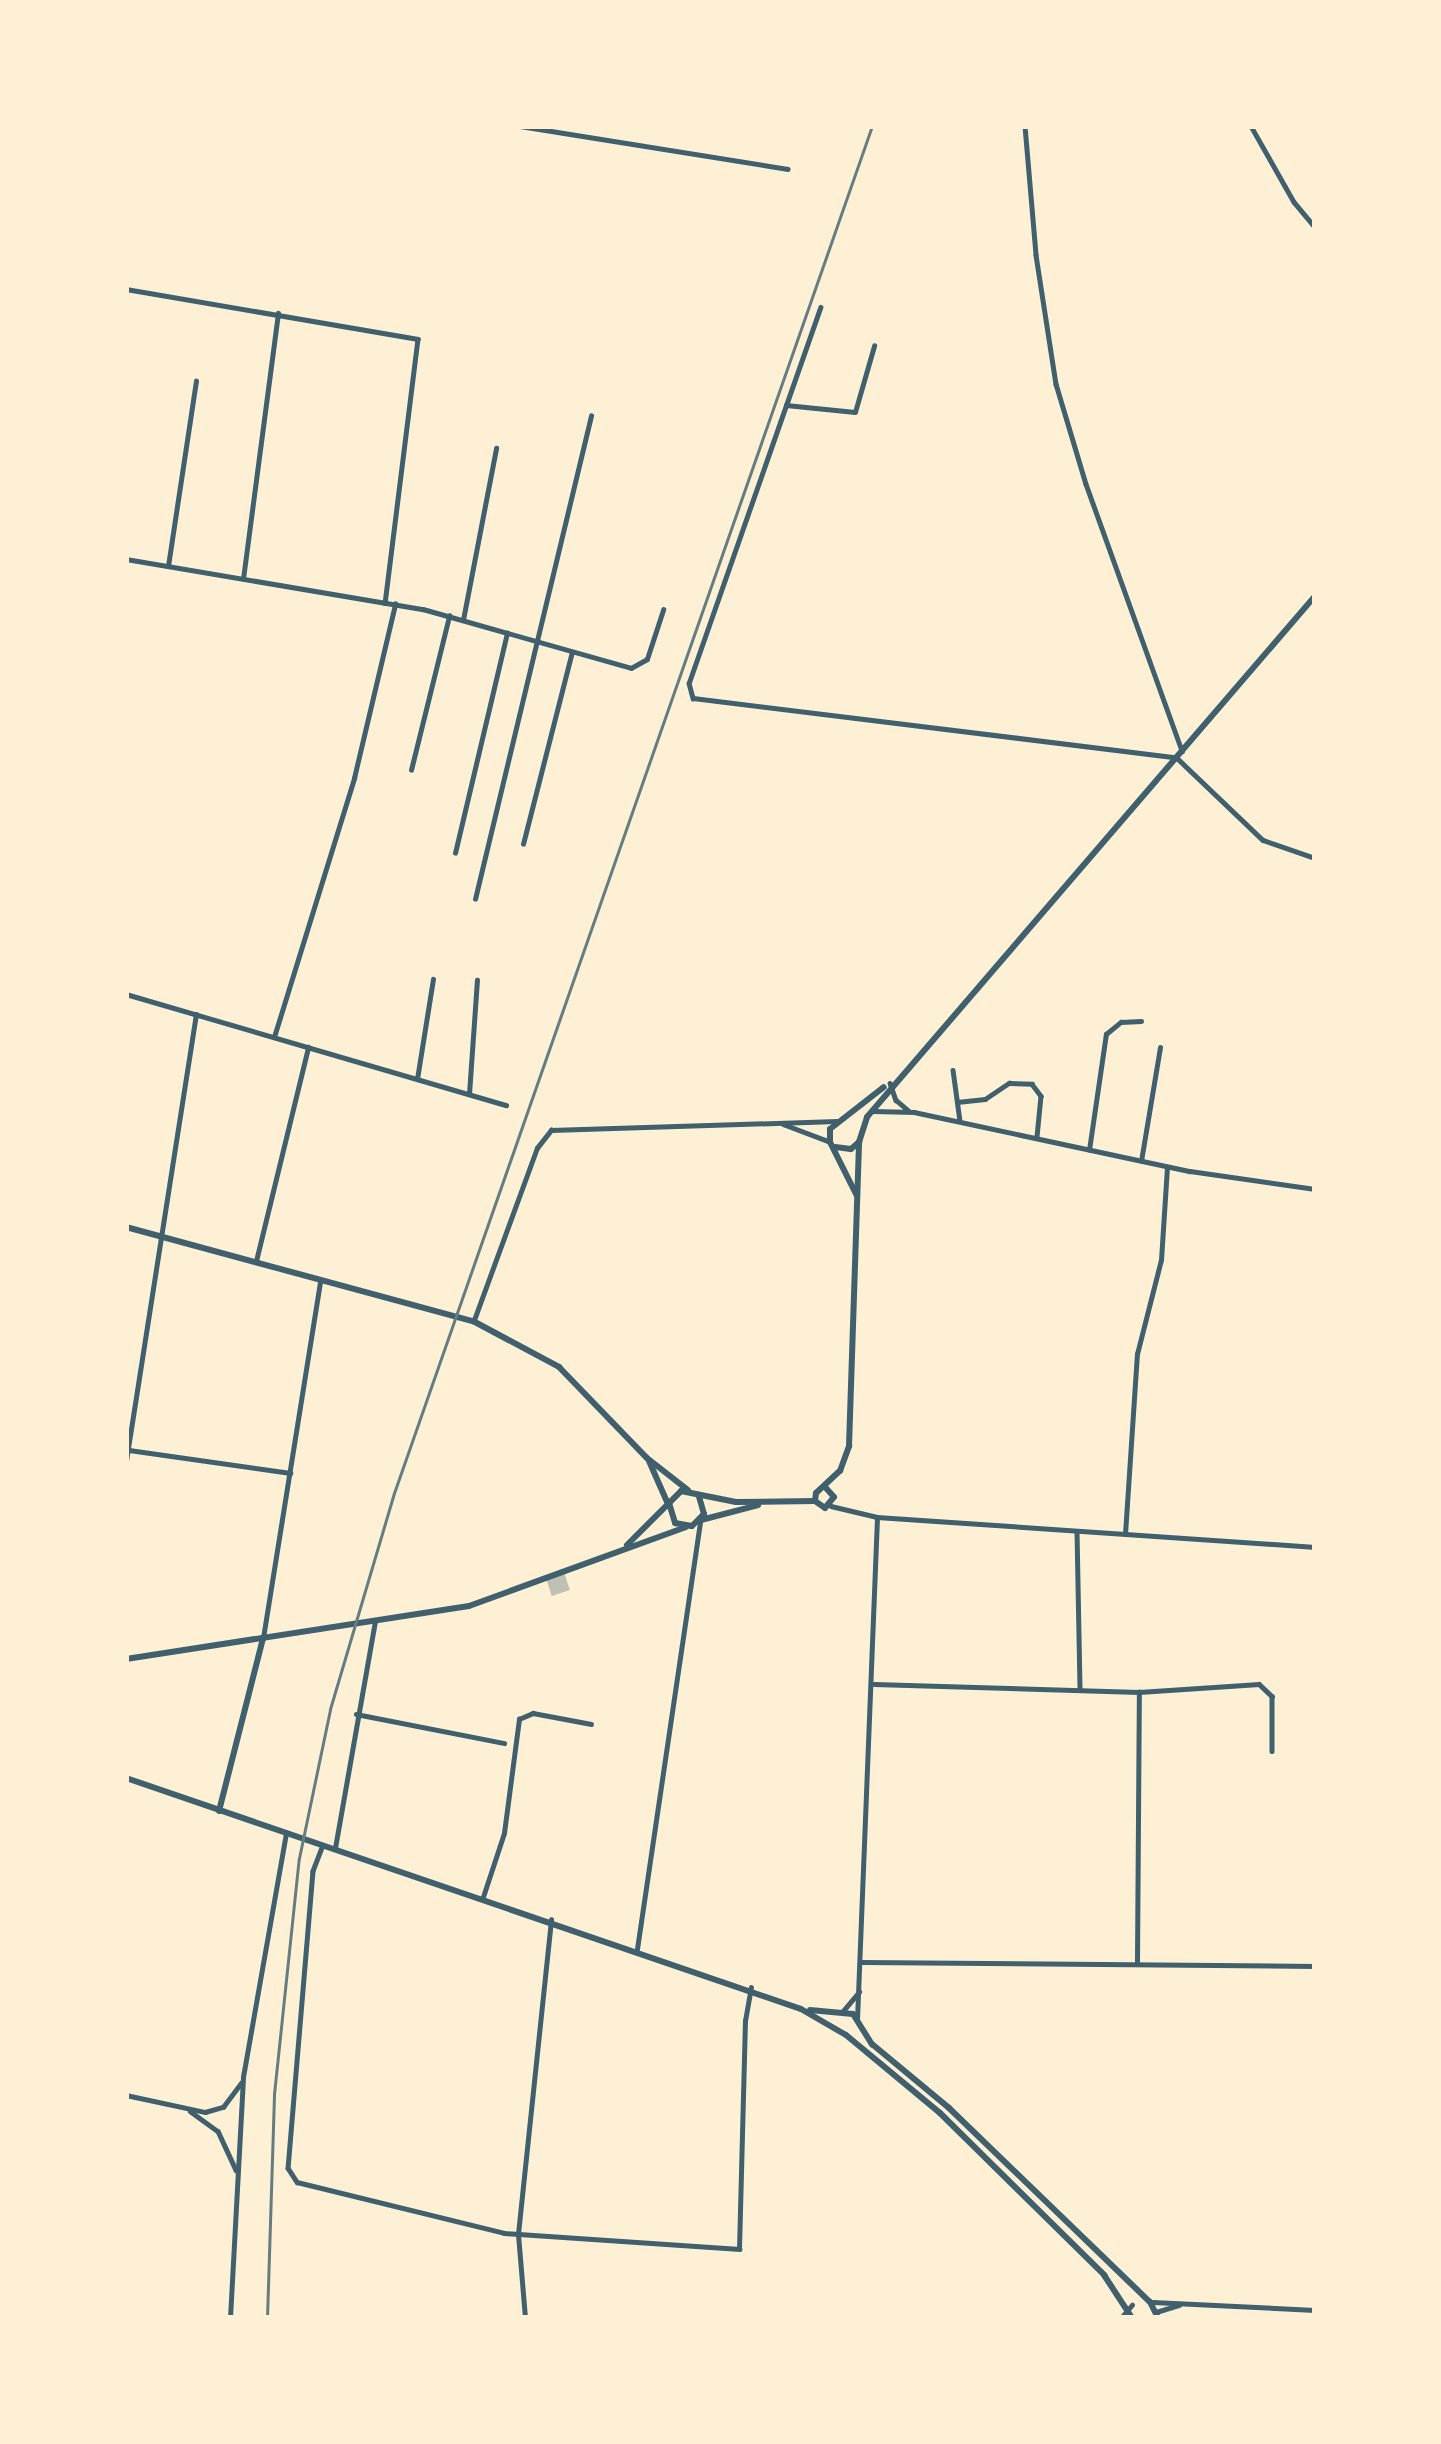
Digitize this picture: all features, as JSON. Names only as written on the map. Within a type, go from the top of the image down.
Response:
[{"type":"street","points":[[520,126],[788,170]]},
{"type":"street","points":[[1025,126],[1036,255],[1056,384],[1179,754],[1263,840],[1315,858]]},
{"type":"street","points":[[1251,126],[1297,207],[1315,227]]},
{"type":"street","points":[[126,289],[418,339],[386,603]]},
{"type":"street","points":[[820,307],[688,683],[698,701],[1179,754]]},
{"type":"street","points":[[243,579],[278,313]]},
{"type":"street","points":[[786,405],[855,412],[874,346]]},
{"type":"street","points":[[167,566],[196,381]]},
{"type":"street","points":[[475,899],[592,416]]},
{"type":"street","points":[[463,620],[496,448]]},
{"type":"street","points":[[126,560],[395,604],[639,666],[647,659],[663,610]]},
{"type":"street","points":[[777,1123],[845,1150],[860,1138],[885,1088],[1315,596]]},
{"type":"street","points":[[274,1037],[354,778],[395,604]]},
{"type":"street","points":[[410,770],[449,616]]},
{"type":"street","points":[[455,853],[507,633]]},
{"type":"street","points":[[523,844],[572,652]]},
{"type":"street","points":[[126,908],[126,921]]},
{"type":"street","points":[[417,1079],[433,979]]},
{"type":"street","points":[[469,1094],[477,980]]},
{"type":"street","points":[[126,994],[506,1106]]},
{"type":"street","points":[[126,1461],[196,1014]]},
{"type":"street","points":[[1089,1150],[1106,1034],[1121,1022],[1141,1021]]},
{"type":"street","points":[[256,1261],[308,1047]]},
{"type":"street","points":[[1141,1161],[1160,1048]]},
{"type":"street","points":[[953,1070],[960,1121]]},
{"type":"street","points":[[957,1102],[985,1099],[1009,1083],[1033,1084],[1041,1100],[1037,1138]]},
{"type":"street","points":[[885,1088],[914,1112]]},
{"type":"street","points":[[860,1205],[831,1144],[841,1120],[885,1088]]},
{"type":"street","points":[[869,1112],[914,1112],[1167,1167],[1315,1189]]},
{"type":"street","points":[[473,1321],[537,1148],[551,1130],[855,1122],[860,1138],[860,1205],[849,1446],[826,1488],[815,1493],[815,1501]]},
{"type":"street","points":[[1125,1534],[1139,1342],[1161,1260],[1167,1167]]},
{"type":"street","points":[[126,1227],[473,1321],[559,1367],[647,1458],[704,1504],[694,1538],[637,1949]]},
{"type":"street","points":[[1315,1245],[1315,1302]]},
{"type":"street","points":[[219,1811],[263,1638],[320,1280]]},
{"type":"street","points":[[127,1450],[290,1473]]},
{"type":"street","points":[[647,1458],[669,1503],[670,1518],[686,1527]]},
{"type":"street","points":[[826,1488],[833,1493],[831,1506]]},
{"type":"street","points":[[620,1551],[669,1503],[692,1492],[761,1503],[815,1501],[877,1517],[1315,1547]]},
{"type":"street","points":[[126,1659],[477,1604],[701,1520],[761,1503]]},
{"type":"street","points":[[846,2035],[857,2022],[861,1987],[877,1517]]},
{"type":"street","points":[[1077,1531],[1080,1688]]},
{"type":"street","points":[[335,1848],[375,1621]]},
{"type":"street","points":[[874,1684],[1138,1692],[1262,1685],[1272,1696],[1272,1751]]},
{"type":"street","points":[[1137,1964],[1138,1692]]},
{"type":"street","points":[[483,1897],[504,1833],[519,1718],[530,1713],[591,1724]]},
{"type":"street","points":[[356,1714],[504,1744]]},
{"type":"street","points":[[126,1778],[801,2008],[846,2035],[948,2121],[1104,2275],[1128,2313],[1149,2302],[1315,2310]]},
{"type":"street","points":[[230,2318],[243,2078],[286,1833]]},
{"type":"street","points":[[324,1844],[314,1871],[290,2177],[518,2234],[739,2249],[745,2021],[752,1988]]},
{"type":"street","points":[[524,2318],[518,2234],[551,1920]]},
{"type":"street","points":[[862,1963],[1315,1966]]},
{"type":"street","points":[[836,2030],[840,2014],[861,1987]]},
{"type":"street","points":[[801,2008],[840,2014],[857,2022],[872,2044],[937,2096],[1149,2302],[1155,2316],[1185,2304]]},
{"type":"street","points":[[237,2175],[213,2116],[243,2078]]},
{"type":"street","points":[[126,2095],[190,2111],[221,2108],[239,2115]]},
{"type":"street","points":[[190,2111],[217,2130],[230,2133],[238,2126]]},
{"type":"building","points":[[564,1572],[570,1590],[552,1596],[546,1578]]},
{"type":"railway","points":[[267,2318],[274,2094],[299,1858],[330,1709],[394,1493],[872,126]]}]
